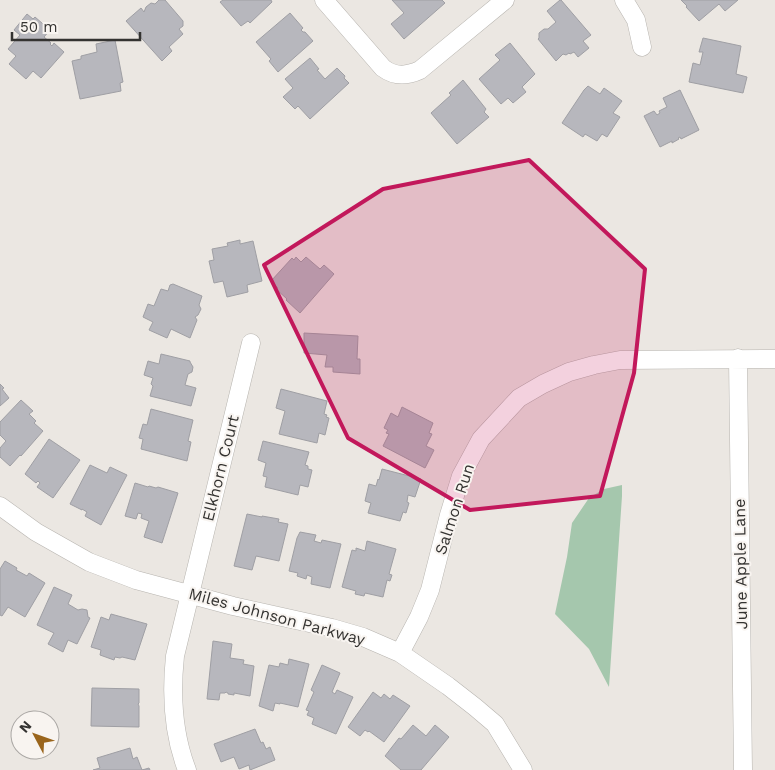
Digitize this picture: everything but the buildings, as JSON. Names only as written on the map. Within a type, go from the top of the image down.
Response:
[{"type":"street","points":[[324,0],[383,68],[389,72],[402,75],[410,75],[420,70],[505,0]]},
{"type":"street","points":[[624,0],[636,20],[642,47]]},
{"type":"street","name":"Elkhorn Court","points":[[187,770],[177,738],[172,689],[175,656],[251,343]]},
{"type":"street","name":"June Apple Lane","points":[[738,358],[743,770]]},
{"type":"street","name":"Salmon Run","points":[[400,653],[419,617],[430,590],[448,515],[461,476],[481,439],[519,398],[569,372],[620,360],[775,359]]},
{"type":"street","name":"Miles Johnson Parkway","points":[[0,506],[36,532],[89,562],[136,580],[233,606],[332,628],[400,653],[448,686],[494,724],[523,770]]},
{"type":"highlighted area","points":[[529,160],[645,269],[634,373],[600,496],[470,510],[348,438],[264,265],[383,189]]},
{"type":"green space","points":[[622,485],[609,687],[589,649],[555,614],[572,523],[589,498],[604,489]]}]
